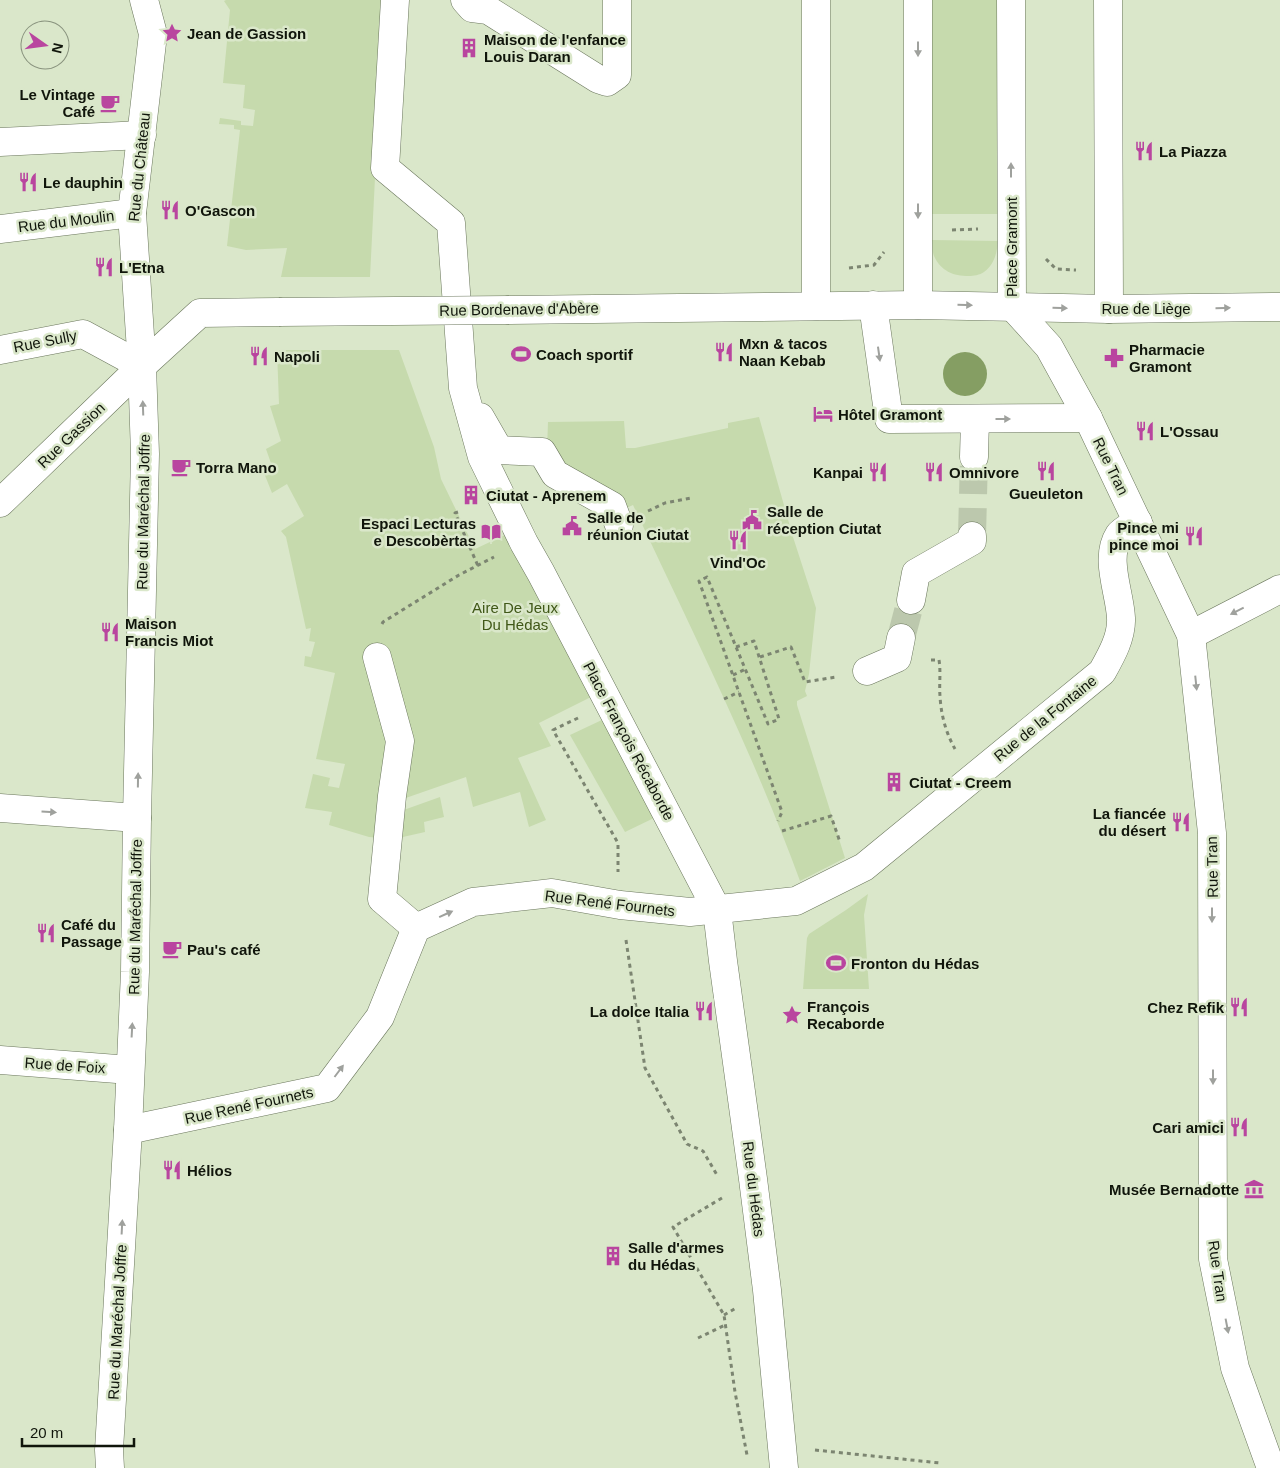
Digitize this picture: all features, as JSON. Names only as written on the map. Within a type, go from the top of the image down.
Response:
[{"type":"street","name":"Rue du Château","points":[[142,366],[132,213],[153,34],[144,0]]},
{"type":"street","points":[[395,0],[385,168],[451,223],[463,388],[499,450],[542,452],[555,474],[612,506],[619,525]]},
{"type":"street","points":[[465,0],[472,8],[488,10],[598,79],[607,82],[617,75],[617,0]]},
{"type":"street","points":[[816,0],[816,306]]},
{"type":"street","points":[[918,0],[918,305]]},
{"type":"street","name":"Place Gramont","points":[[918,305],[1012,306],[1011,0]]},
{"type":"street","points":[[1108,0],[1109,309]]},
{"type":"street","points":[[0,142],[142,135]]},
{"type":"street","name":"Rue du Moulin","points":[[0,229],[132,213]]},
{"type":"street","points":[[872,305],[889,419],[1088,418]]},
{"type":"street","name":"Rue Bordenave d'Abère","points":[[142,366],[200,313],[918,305]]},
{"type":"street","name":"Rue de Liège","points":[[1012,306],[1109,309],[1280,307]]},
{"type":"street","name":"Rue Tran","points":[[1012,306],[1049,347],[1088,418],[1191,635],[1212,832],[1213,1259],[1235,1368],[1271,1468]]},
{"type":"street","name":"Rue Sully","points":[[0,350],[83,334],[142,366]]},
{"type":"street","name":"Rue Gassion","points":[[0,504],[142,366]]},
{"type":"street","name":"Rue du Maréchal Joffre","points":[[110,1468],[109,1450],[128,1130],[135,972],[145,454],[142,366]]},
{"type":"street","name":"Place François Récaborde","points":[[463,388],[482,457],[524,543],[717,910]]},
{"type":"street","points":[[974,457],[975,419]]},
{"type":"street","name":"Rue de la Fontaine","points":[[717,910],[796,901],[864,867],[1102,672],[1115,648],[1121,619],[1114,571],[1113,549],[1120,534],[1138,522]]},
{"type":"street","points":[[911,600],[916,572],[972,541],[972,536]]},
{"type":"street","points":[[1191,635],[1280,589]]},
{"type":"street","points":[[867,671],[899,648]]},
{"type":"street","points":[[377,657],[400,741],[392,796],[382,899],[416,928]]},
{"type":"street","points":[[0,808],[137,818]]},
{"type":"street","name":"Rue René Fournets","points":[[128,1130],[327,1088],[380,1017],[416,928],[473,902],[552,893],[620,905],[690,912],[717,910]]},
{"type":"street","name":"Rue du Hédas","points":[[717,910],[722,961],[754,1179],[784,1466]]},
{"type":"street","name":"Rue de Foix","points":[[0,1060],[130,1070]]},
{"type":"path","points":[[918,231],[1011,228]]},
{"type":"path","points":[[816,272],[874,265],[886,250]]},
{"type":"path","points":[[1045,258],[1056,269],[1109,271]]},
{"type":"path","points":[[648,511],[665,503],[691,498]]},
{"type":"path","points":[[458,512],[455,513],[478,566]]},
{"type":"path","points":[[377,657],[383,622],[459,575],[524,543]]},
{"type":"path","points":[[736,648],[754,641],[779,719],[768,724],[736,648],[707,577],[699,581],[782,812],[778,822]]},
{"type":"path","points":[[760,658],[791,648],[805,682],[867,671]]},
{"type":"path","points":[[899,648],[939,660],[942,716],[953,746],[973,777]]},
{"type":"path","points":[[733,675],[746,670]]},
{"type":"path","points":[[724,699],[739,692]]},
{"type":"path","points":[[584,715],[553,730],[618,843],[618,865]]},
{"type":"path","points":[[782,831],[831,816]]},
{"type":"path","points":[[620,905],[645,1068],[687,1144],[703,1151],[718,1177]]},
{"type":"path","points":[[729,1194],[673,1227],[724,1315],[735,1392],[748,1462]]},
{"type":"path","points":[[724,1315],[735,1308]]},
{"type":"path","points":[[698,1338],[726,1325]]},
{"type":"path","points":[[784,1466],[806,1449],[940,1462]]},
{"type":"green space","points":[[384,0],[370,277],[281,277],[287,248],[246,250],[227,246],[240,130],[234,129],[234,125],[219,124],[220,118],[241,121],[241,125],[253,126],[255,110],[243,108],[245,85],[223,83],[230,10],[224,1]]},
{"type":"green space","points":[[927,0],[1001,0],[1001,214],[927,214]]},
{"type":"green space","points":[[932,240],[998,241],[996,254],[990,266],[982,273],[969,276],[953,274],[944,269],[933,254]]},
{"type":"green space","name":"Aire De Jeux Du Hédas","points":[[277,350],[399,350],[434,447],[441,479],[475,549],[507,534],[593,696],[539,723],[551,746],[518,758],[546,820],[529,827],[520,792],[473,807],[466,777],[400,800],[398,812],[440,797],[444,817],[424,822],[425,832],[394,839],[369,837],[329,825],[332,812],[305,808],[313,774],[330,778],[328,786],[339,788],[345,764],[316,759],[335,673],[304,666],[305,656],[311,657],[315,642],[309,641],[311,628],[306,629],[286,537],[281,531],[304,516],[287,484],[272,493],[264,473],[273,469],[266,449],[281,441],[270,406],[279,404]]},
{"type":"green space","points":[[759,417],[793,537],[816,608],[809,674],[805,691],[807,696],[797,701],[797,705],[845,858],[800,881],[742,738],[633,505],[620,511],[547,451],[548,422],[624,421],[626,448],[635,448],[728,428],[728,423]]},
{"type":"green space","points":[[604,719],[654,818],[625,832],[570,735]]},
{"type":"green space","name":"Fronton du Hédas","points":[[868,894],[864,915],[869,989],[803,989],[807,938],[809,934]]},
{"type":"shaded area","points":[[969,352],[981,358],[986,365],[986,383],[981,390],[974,395],[961,396],[953,393],[946,386],[943,370],[946,362],[953,355]]},
{"type":"tunnel","points":[[972,536],[974,457]]},
{"type":"tunnel","points":[[901,638],[911,600]]},
{"type":"place","name":"Jean de Gassion","points":[[172,33]]},
{"type":"place","name":"Maison de l'enfance Louis Daran","points":[[469,48]]},
{"type":"place","name":"Le Vintage Café","points":[[110,103]]},
{"type":"place","name":"La Piazza","points":[[1144,151]]},
{"type":"place","name":"Le dauphin","points":[[28,182]]},
{"type":"place","name":"O'Gascon","points":[[170,210]]},
{"type":"place","name":"L'Etna","points":[[104,267]]},
{"type":"place","name":"Mxn & tacos Naan Kebab","points":[[724,352]]},
{"type":"place","name":"Coach sportif","points":[[521,354]]},
{"type":"place","name":"Napoli","points":[[259,356]]},
{"type":"place","name":"Pharmacie Gramont","points":[[1114,358]]},
{"type":"place","name":"Hôtel Gramont","points":[[823,414]]},
{"type":"place","name":"L'Ossau","points":[[1145,431]]},
{"type":"place","name":"Torra Mano","points":[[181,467]]},
{"type":"place","name":"Gueuleton","points":[[1046,471]]},
{"type":"place","name":"Kanpai","points":[[878,472]]},
{"type":"place","name":"Omnivore","points":[[934,472]]},
{"type":"place","name":"Ciutat - Aprenem","points":[[471,495]]},
{"type":"place","name":"Salle de réception Ciutat","points":[[752,520]]},
{"type":"place","name":"Salle de réunion Ciutat","points":[[572,526]]},
{"type":"place","name":"Espaci Lecturas e Descobèrtas","points":[[491,532]]},
{"type":"place","name":"Pince mi pince moi","points":[[1194,536]]},
{"type":"place","name":"Vind'Oc","points":[[738,540]]},
{"type":"place","name":"Maison Francis Miot","points":[[110,632]]},
{"type":"place","name":"Ciutat - Creem","points":[[894,782]]},
{"type":"place","name":"La fiancée du désert","points":[[1181,822]]},
{"type":"place","name":"Café du Passage","points":[[46,933]]},
{"type":"place","name":"Pau's café","points":[[172,949]]},
{"type":"place","name":"Fronton du Hédas","points":[[836,963]]},
{"type":"place","name":"Chez Refik","points":[[1239,1007]]},
{"type":"place","name":"La dolce Italia","points":[[704,1011]]},
{"type":"place","name":"François Recaborde","points":[[792,1015]]},
{"type":"place","name":"Cari amici","points":[[1239,1127]]},
{"type":"place","name":"Hélios","points":[[172,1170]]},
{"type":"place","name":"Musée Bernadotte","points":[[1254,1189]]},
{"type":"place","name":"Salle d'armes du Hédas","points":[[613,1256]]}]
